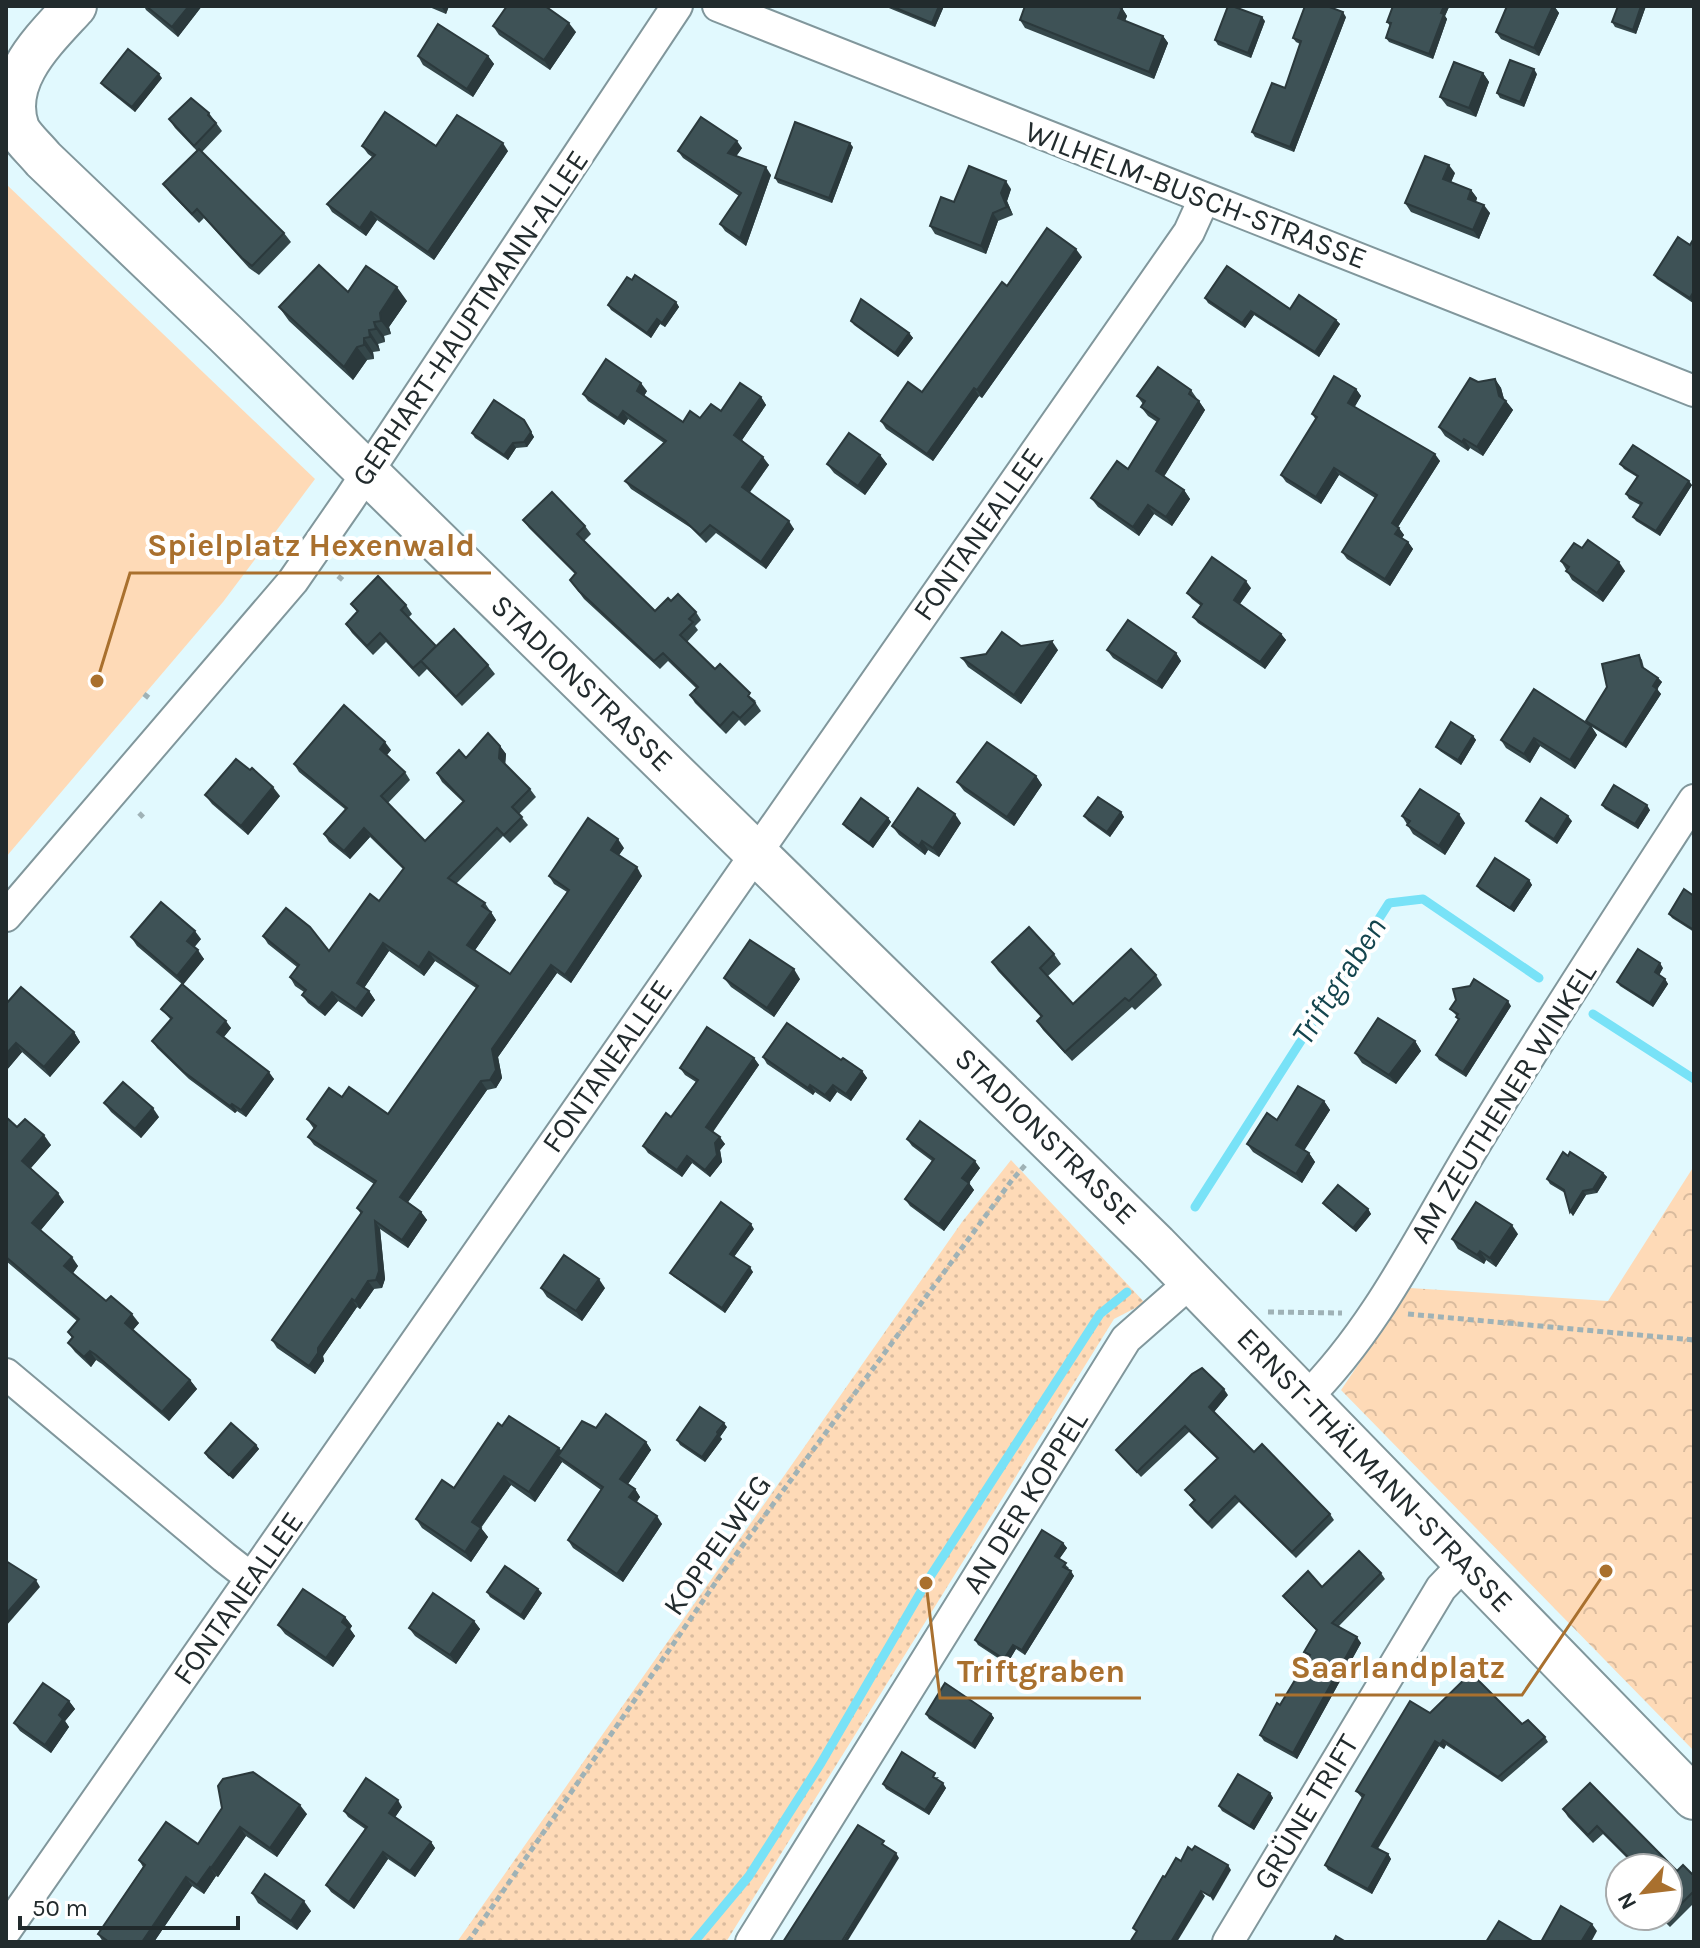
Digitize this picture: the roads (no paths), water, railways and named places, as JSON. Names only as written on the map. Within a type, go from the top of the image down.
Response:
[{"type":"street","name":"STADIONSTRASSE","points":[[75,6],[17,71],[10,100],[19,131],[43,159],[1156,1245]]},
{"type":"street","name":"GERHART-HAUPTMANN-ALLEE","points":[[6,916],[293,581],[677,6]]},
{"type":"street","name":"WILHELM-BUSCH-STRASSE","points":[[718,6],[1684,387]]},
{"type":"street","name":"FONTANEALLEE","points":[[6,1930],[1189,232],[1204,199]]},
{"type":"street","name":"AM ZEUTHENER WINKEL","points":[[1305,1399],[1386,1313],[1478,1140],[1694,800]]},
{"type":"street","name":"ERNST-THÄLMANN-STRASSE","points":[[1156,1245],[1694,1798]]},
{"type":"street","name":"AN DER KOPPEL","points":[[751,1942],[1126,1339],[1192,1281]]},
{"type":"street","points":[[6,1374],[251,1578]]},
{"type":"street","name":"GRÜNE TRIFT","points":[[1228,1942],[1441,1588],[1465,1563]]},
{"type":"waterway","name":"Triftgraben","points":[[1195,1207],[1389,903],[1423,899],[1539,978]]},
{"type":"waterway","name":"Triftgraben","points":[[1593,1014],[1694,1079]]},
{"type":"waterway","name":"Triftgraben","points":[[694,1942],[749,1876],[821,1763],[926,1583],[1100,1314],[1127,1292]]},
{"type":"place","name":"Spielplatz Hexenwald","points":[[97,681]]},
{"type":"place","name":"Saarlandplatz","points":[[1606,1571]]},
{"type":"place","name":"Triftgraben","points":[[926,1583]]}]
